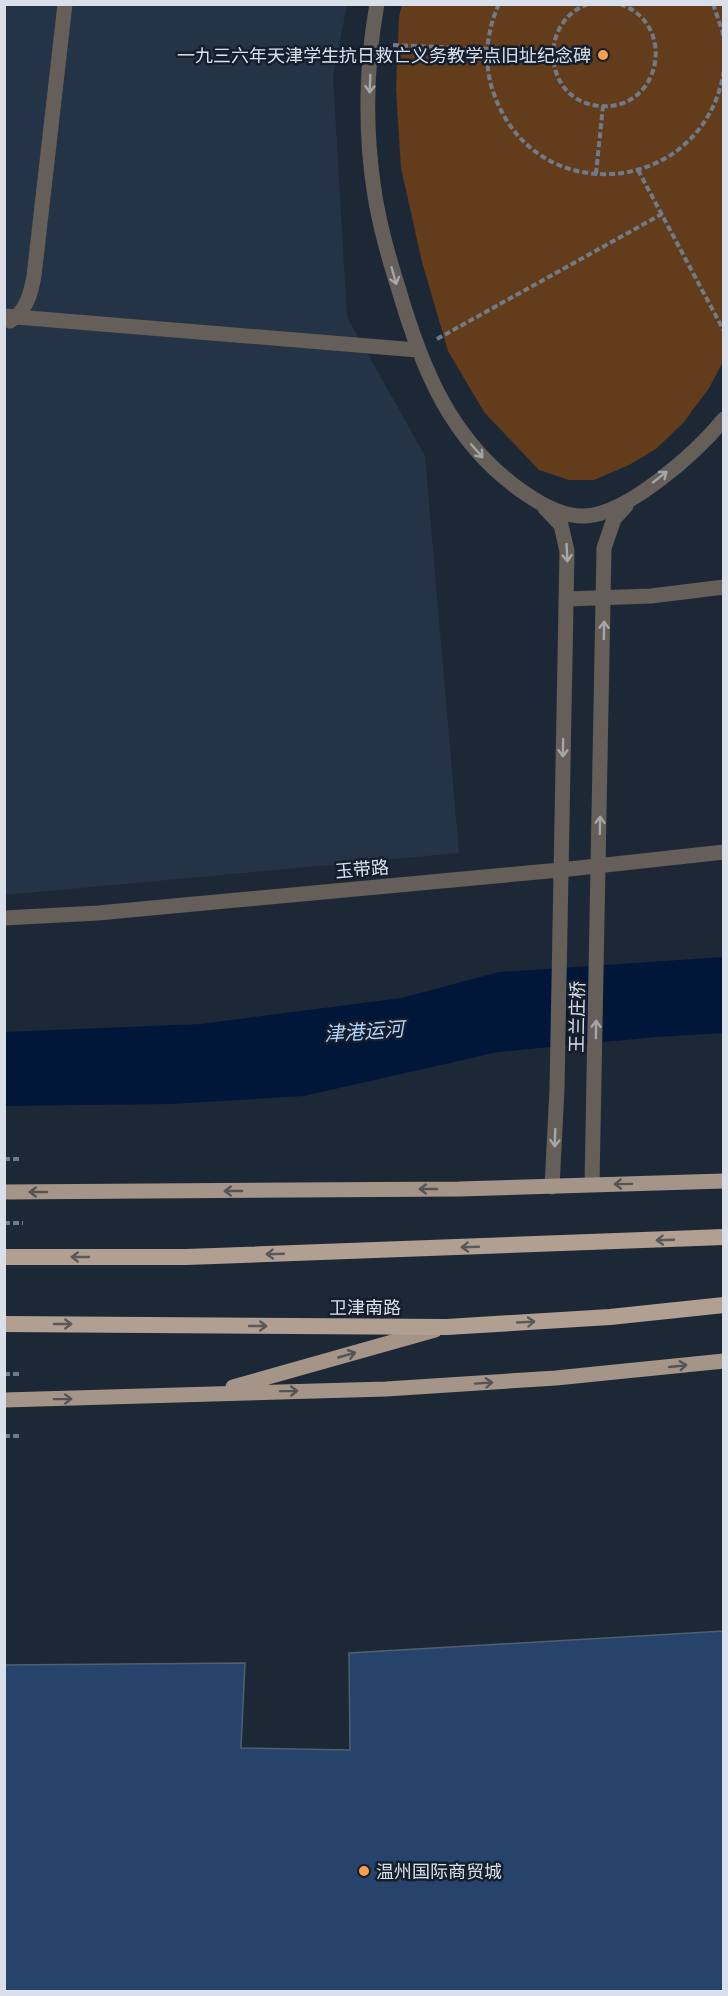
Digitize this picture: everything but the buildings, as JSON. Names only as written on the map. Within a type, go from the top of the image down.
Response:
[{"type":"highway","points":[[4,1257],[186,1257],[723,1237]]},
{"type":"highway","name":"卫津南路","points":[[4,1324],[447,1327],[610,1317],[723,1305]]},
{"type":"main road","points":[[4,1192],[552,1187],[723,1181]]},
{"type":"main road","points":[[210,1393],[447,1327]]},
{"type":"main road","points":[[4,1400],[463,1385],[723,1361]]},
{"type":"street","points":[[9,319],[30,297],[34,276],[65,4]]},
{"type":"street","points":[[377,4],[372,44],[369,117],[374,190],[393,273],[417,350],[440,398],[471,445],[506,481],[541,503],[571,515],[585,516],[612,510],[634,497],[699,446],[723,419]]},
{"type":"street","points":[[9,319],[417,350]]},
{"type":"street","name":"王兰庄桥","points":[[592,1184],[604,548],[614,519],[634,497]]},
{"type":"street","name":"王兰庄桥","points":[[541,503],[561,525],[567,551],[557,1089],[552,1187]]},
{"type":"street","points":[[566,599],[651,596],[723,587]]},
{"type":"street","name":"玉带路","points":[[4,918],[98,913],[560,870],[723,852]]},
{"type":"path","points":[[499,4],[491,25],[488,50],[488,70],[496,99],[510,126],[520,138],[531,148],[571,170],[616,175],[639,170],[673,154],[695,134],[713,107],[723,77],[723,70]]},
{"type":"path","points":[[588,4],[573,12],[559,28],[552,49],[553,60],[555,71],[566,89],[581,101],[603,106],[625,102],[640,92],[651,78],[656,61],[655,43],[648,26],[635,12],[620,4]]},
{"type":"path","points":[[713,4],[722,30],[723,41]]},
{"type":"path","points":[[372,44],[488,50]]},
{"type":"path","points":[[596,174],[603,106]]},
{"type":"path","points":[[639,170],[723,331]]},
{"type":"path","points":[[417,350],[662,214]]},
{"type":"path","points":[[4,1159],[21,1159]]},
{"type":"path","points":[[4,1223],[23,1223]]},
{"type":"path","points":[[4,1374],[21,1374]]},
{"type":"path","points":[[4,1437],[21,1436]]},
{"type":"shaded area","points":[[402,4],[723,5],[723,362],[709,388],[684,422],[656,449],[629,465],[594,480],[569,480],[539,470],[484,412],[448,351],[422,262],[401,168],[396,89],[399,17]]},
{"type":"shaded area","points":[[5,5],[347,5],[333,76],[347,317],[425,456],[459,853],[5,895]]},
{"type":"water","name":"津港运河","points":[[723,957],[723,1033],[498,1052],[304,1096],[173,1104],[5,1106],[4,1032],[201,1024],[401,998],[499,972]]},
{"type":"place","name":"一九三六年天津学生抗日救亡义务教学点旧址纪念碑","points":[[603,55]]},
{"type":"place","name":"温州国际商贸城","points":[[364,1871]]}]
